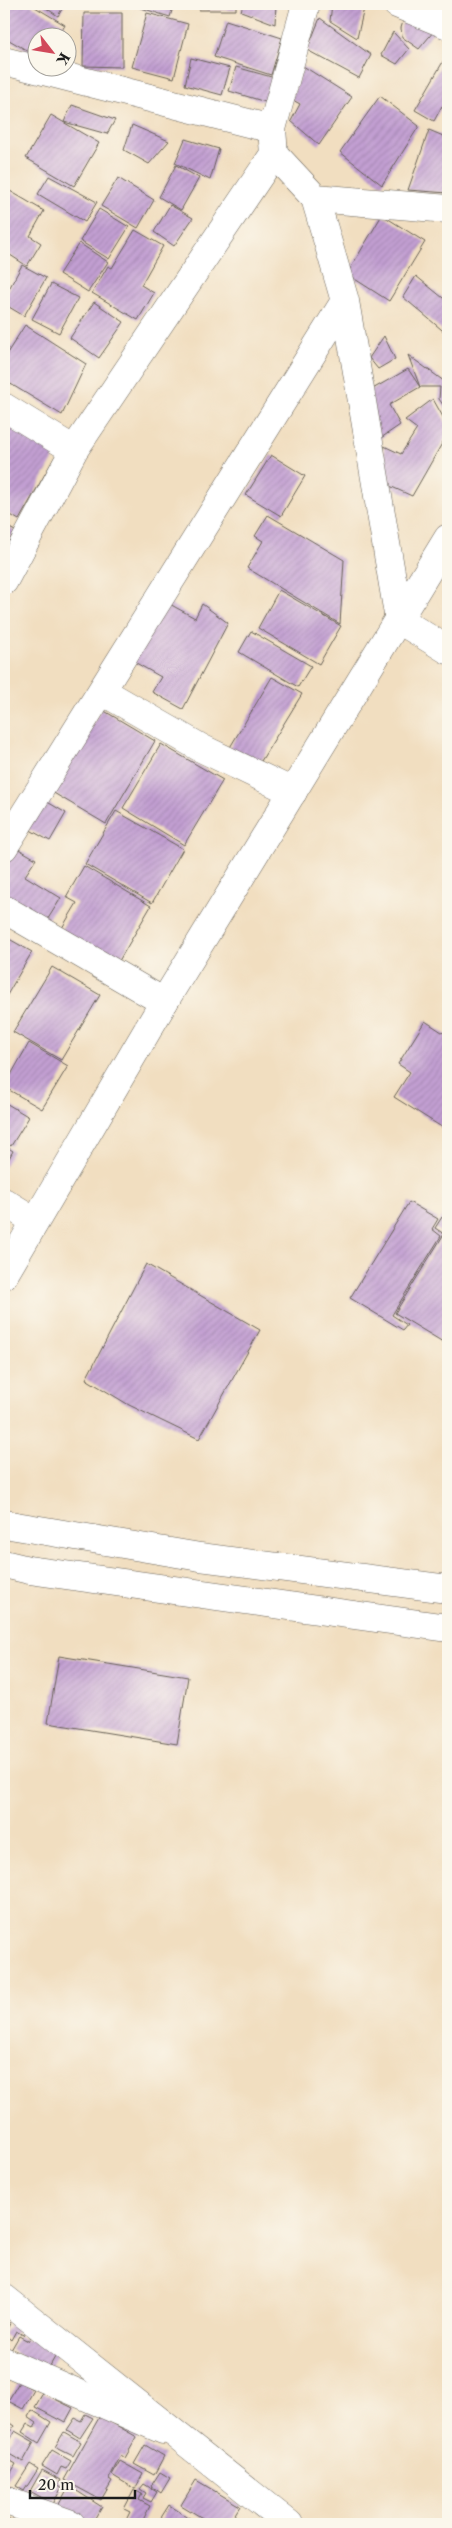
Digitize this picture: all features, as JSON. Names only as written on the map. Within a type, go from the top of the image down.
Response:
[{"type":"street","points":[[4,581],[74,450],[273,141],[306,4]]},
{"type":"street","points":[[397,4],[448,25]]},
{"type":"street","points":[[4,61],[273,141],[316,198],[345,301],[399,620],[448,650]]},
{"type":"street","points":[[316,198],[448,209]]},
{"type":"street","points":[[4,847],[345,301]]},
{"type":"street","points":[[4,408],[74,450]]},
{"type":"street","points":[[4,1275],[164,1002],[448,538]]},
{"type":"street","points":[[102,691],[201,748],[293,792]]},
{"type":"street","points":[[4,909],[164,1002]]},
{"type":"street","points":[[4,1202],[34,1221]]},
{"type":"street","points":[[4,1524],[200,1557],[448,1589]]},
{"type":"street","points":[[4,1564],[29,1570],[448,1628]]},
{"type":"street","points":[[4,2298],[289,2524]]},
{"type":"street","points":[[4,2361],[182,2438]]},
{"type":"street","points":[[4,2500],[71,2524]]},
{"type":"building","points":[[5,4],[30,4],[65,25],[63,28],[28,28],[28,51],[4,37]]},
{"type":"building","points":[[40,4],[65,4],[58,16]]},
{"type":"building","points":[[128,4],[174,4],[170,17]]},
{"type":"building","points":[[201,4],[236,4],[236,10],[199,10]]},
{"type":"building","points":[[243,4],[276,4],[275,24],[241,11]]},
{"type":"building","points":[[332,4],[365,4],[357,38],[330,21]]},
{"type":"building","points":[[84,13],[122,13],[122,67],[83,66]]},
{"type":"building","points":[[147,13],[188,24],[174,78],[132,67]]},
{"type":"building","points":[[405,15],[434,31],[419,49],[402,37],[401,28]]},
{"type":"building","points":[[320,18],[371,55],[359,78],[307,50]]},
{"type":"building","points":[[226,20],[282,38],[271,75],[214,57]]},
{"type":"building","points":[[393,32],[409,49],[397,64],[381,55]]},
{"type":"building","points":[[448,53],[448,109],[442,106],[434,121],[415,110]]},
{"type":"building","points":[[191,58],[230,68],[222,95],[185,85]]},
{"type":"building","points":[[303,66],[352,97],[319,145],[291,121],[300,104],[291,99]]},
{"type":"building","points":[[236,67],[275,78],[269,103],[229,91]]},
{"type":"building","points":[[380,96],[419,126],[382,185],[340,152]]},
{"type":"building","points":[[72,105],[115,120],[107,134],[64,122]]},
{"type":"building","points":[[51,115],[99,143],[74,186],[26,158]]},
{"type":"building","points":[[132,125],[169,141],[149,164],[124,150]]},
{"type":"building","points":[[429,130],[448,138],[448,193],[408,190]]},
{"type":"building","points":[[185,139],[219,149],[210,180],[175,163]]},
{"type":"building","points":[[176,165],[199,178],[181,210],[159,197]]},
{"type":"building","points":[[49,176],[97,202],[85,222],[38,194]]},
{"type":"building","points":[[118,178],[154,200],[138,228],[101,206]]},
{"type":"building","points":[[10,191],[44,211],[30,236],[41,243],[27,266],[4,251],[4,202]]},
{"type":"building","points":[[170,205],[193,218],[174,246],[154,232]]},
{"type":"building","points":[[99,209],[129,227],[109,259],[80,241]]},
{"type":"building","points":[[382,215],[425,242],[389,301],[347,274]]},
{"type":"building","points":[[135,230],[163,246],[141,285],[154,293],[138,320],[92,293],[108,266],[112,268]]},
{"type":"building","points":[[79,243],[108,262],[88,292],[59,274]]},
{"type":"building","points":[[22,265],[46,278],[24,316],[4,304],[4,298]]},
{"type":"building","points":[[416,276],[448,302],[448,335],[403,297]]},
{"type":"building","points":[[51,284],[78,298],[59,333],[32,319]]},
{"type":"building","points":[[94,302],[124,322],[99,358],[70,338]]},
{"type":"building","points":[[25,325],[86,364],[62,415],[4,380],[4,358]]},
{"type":"building","points":[[384,336],[395,359],[378,369],[369,358]]},
{"type":"building","points":[[408,355],[448,384],[448,412],[439,399],[440,387],[420,387]]},
{"type":"building","points":[[408,369],[420,387],[389,405],[400,425],[378,440],[369,391]]},
{"type":"building","points":[[433,399],[448,426],[448,433],[412,496],[383,483],[384,446],[401,454],[417,429],[405,420]]},
{"type":"building","points":[[4,422],[58,451],[19,520],[4,511]]},
{"type":"building","points":[[271,455],[305,476],[281,516],[246,495]]},
{"type":"building","points":[[268,515],[344,560],[340,624],[247,568],[263,541],[255,536]]},
{"type":"building","points":[[4,525],[15,531],[4,550]]},
{"type":"building","points":[[279,590],[341,626],[319,664],[258,628]]},
{"type":"building","points":[[166,602],[195,618],[202,604],[228,623],[183,709],[152,692],[161,677],[129,659]]},
{"type":"building","points":[[251,631],[311,666],[298,687],[239,652]]},
{"type":"building","points":[[272,677],[302,694],[258,766],[229,749]]},
{"type":"building","points":[[101,709],[155,741],[106,824],[52,792]]},
{"type":"building","points":[[161,744],[223,780],[184,845],[123,808]]},
{"type":"building","points":[[39,797],[66,813],[50,841],[23,826]]},
{"type":"building","points":[[116,811],[183,849],[152,903],[85,864]]},
{"type":"building","points":[[15,847],[36,859],[25,876],[61,898],[44,925],[4,901],[4,865]]},
{"type":"building","points":[[84,866],[151,906],[116,966],[59,933],[77,903],[66,897]]},
{"type":"building","points":[[4,936],[32,952],[7,995],[4,994]]},
{"type":"building","points":[[52,967],[100,995],[61,1060],[13,1032]]},
{"type":"building","points":[[425,1021],[448,1036],[448,1131],[394,1097],[410,1072],[398,1064]]},
{"type":"building","points":[[29,1043],[68,1066],[42,1109],[4,1087]]},
{"type":"building","points":[[4,1102],[29,1117],[11,1146],[4,1142]]},
{"type":"building","points":[[4,1145],[13,1151],[4,1167]]},
{"type":"building","points":[[409,1202],[438,1219],[432,1229],[441,1236],[392,1315],[407,1325],[403,1330],[350,1298]]},
{"type":"building","points":[[442,1217],[448,1221],[448,1345],[395,1313],[444,1234],[435,1228]]},
{"type":"building","points":[[146,1264],[260,1330],[199,1439],[129,1405],[86,1379]]},
{"type":"building","points":[[59,1656],[188,1677],[177,1744],[48,1723]]},
{"type":"building","points":[[15,2315],[27,2329],[23,2335],[16,2331],[11,2340],[4,2334]]},
{"type":"building","points":[[32,2335],[59,2350],[47,2371],[11,2350],[19,2336],[28,2341]]},
{"type":"building","points":[[19,2382],[34,2390],[23,2409],[8,2401]]},
{"type":"building","points":[[43,2393],[73,2408],[65,2423],[35,2407]]},
{"type":"building","points":[[32,2410],[51,2422],[39,2443],[22,2432],[27,2424],[34,2428],[37,2423],[28,2417]]},
{"type":"building","points":[[85,2414],[93,2418],[80,2438],[67,2430],[75,2418],[81,2421]]},
{"type":"building","points":[[100,2416],[137,2437],[125,2458],[121,2455],[109,2479],[112,2481],[101,2500],[64,2480]]},
{"type":"building","points":[[4,2419],[14,2426],[10,2433],[4,2429]]},
{"type":"building","points":[[15,2431],[34,2442],[23,2462],[4,2451]]},
{"type":"building","points":[[64,2432],[81,2442],[73,2456],[55,2447]]},
{"type":"building","points":[[145,2445],[164,2456],[154,2475],[134,2464]]},
{"type":"building","points":[[52,2450],[71,2461],[66,2469],[61,2467],[57,2475],[42,2466]]},
{"type":"building","points":[[4,2457],[16,2464],[5,2483],[20,2492],[4,2491]]},
{"type":"building","points":[[120,2461],[143,2474],[135,2489],[112,2475]]},
{"type":"building","points":[[30,2464],[38,2469],[24,2491],[16,2486]]},
{"type":"building","points":[[42,2470],[61,2480],[58,2485],[62,2487],[53,2504],[30,2491]]},
{"type":"building","points":[[160,2472],[170,2478],[161,2493],[151,2486]]},
{"type":"building","points":[[196,2480],[240,2506],[229,2524],[201,2524],[204,2519],[181,2505]]},
{"type":"building","points":[[144,2484],[157,2492],[151,2502],[143,2498],[146,2493],[140,2489]]},
{"type":"building","points":[[69,2486],[102,2507],[92,2524],[58,2506]]},
{"type":"building","points":[[134,2490],[142,2494],[139,2500],[150,2506],[141,2524],[124,2524],[130,2512],[124,2509]]},
{"type":"building","points":[[169,2505],[194,2521],[192,2524],[157,2524]]},
{"type":"building","points":[[4,2517],[16,2524],[4,2524]]}]
